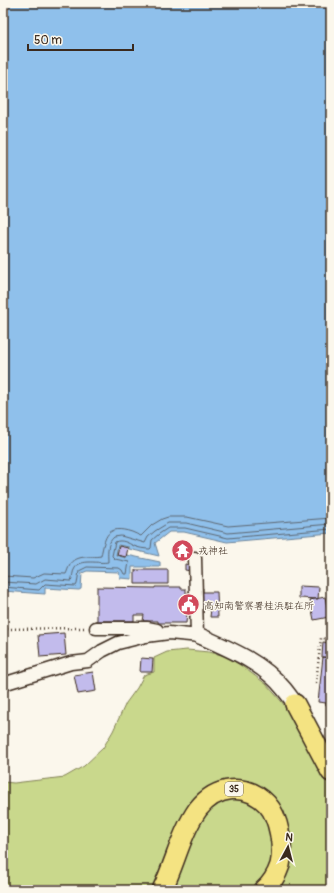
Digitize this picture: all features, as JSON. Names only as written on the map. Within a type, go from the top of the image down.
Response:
[{"type":"main road","points":[[295,704],[331,772]]},
{"type":"main road","name":"35","points":[[162,890],[189,826],[199,809],[211,796],[223,790],[238,789],[252,793],[268,805],[277,824],[281,838],[282,854],[280,865],[270,884],[264,890]]},
{"type":"street","points":[[195,558],[198,636]]},
{"type":"street","points":[[96,628],[148,628],[169,633],[198,636],[242,656],[264,670],[284,688],[295,704]]},
{"type":"street","points":[[3,684],[71,663],[88,661],[102,651],[118,643],[146,636],[169,633]]},
{"type":"path","points":[[3,629],[96,628]]},
{"type":"path","points":[[316,683],[321,638],[331,639]]},
{"type":"green space","points":[[187,650],[209,652],[226,656],[243,667],[266,684],[282,702],[300,728],[331,785],[331,890],[3,890],[3,782],[14,783],[65,777],[84,766],[103,748],[126,703],[144,675],[154,672],[154,658],[167,652]]},
{"type":"water","points":[[3,3],[331,3],[331,533],[227,542],[184,532],[169,532],[155,543],[159,556],[118,545],[116,555],[126,558],[127,555],[160,562],[160,567],[132,567],[132,579],[120,578],[119,572],[87,571],[82,573],[81,589],[79,590],[45,588],[45,594],[3,591]]},
{"type":"building","points":[[119,546],[128,548],[126,557],[117,555]]},
{"type":"building","points":[[185,564],[192,565],[191,571],[185,570]]},
{"type":"building","points":[[135,570],[168,570],[168,584],[135,584]]},
{"type":"building","points":[[299,586],[319,587],[318,599],[299,598]]},
{"type":"building","points":[[97,587],[181,587],[181,589],[186,589],[186,593],[188,593],[188,613],[186,623],[158,623],[158,621],[143,621],[144,615],[134,615],[134,621],[97,621]]},
{"type":"building","points":[[199,588],[203,588],[203,592],[217,592],[218,617],[210,617],[211,609],[199,609]]},
{"type":"building","points":[[325,597],[329,617],[314,620],[310,600]]},
{"type":"building","points":[[64,633],[66,655],[40,657],[38,635]]},
{"type":"building","points":[[323,642],[331,643],[331,658],[322,657]]},
{"type":"building","points":[[323,657],[331,658],[331,705],[318,702]]},
{"type":"building","points":[[141,658],[153,659],[152,672],[140,672]]},
{"type":"building","points":[[93,672],[96,691],[78,694],[74,675]]},
{"type":"place","name":"戎神社","points":[[183,550]]},
{"type":"place","name":"高知南警察署桂浜駐在所","points":[[188,605]]}]
